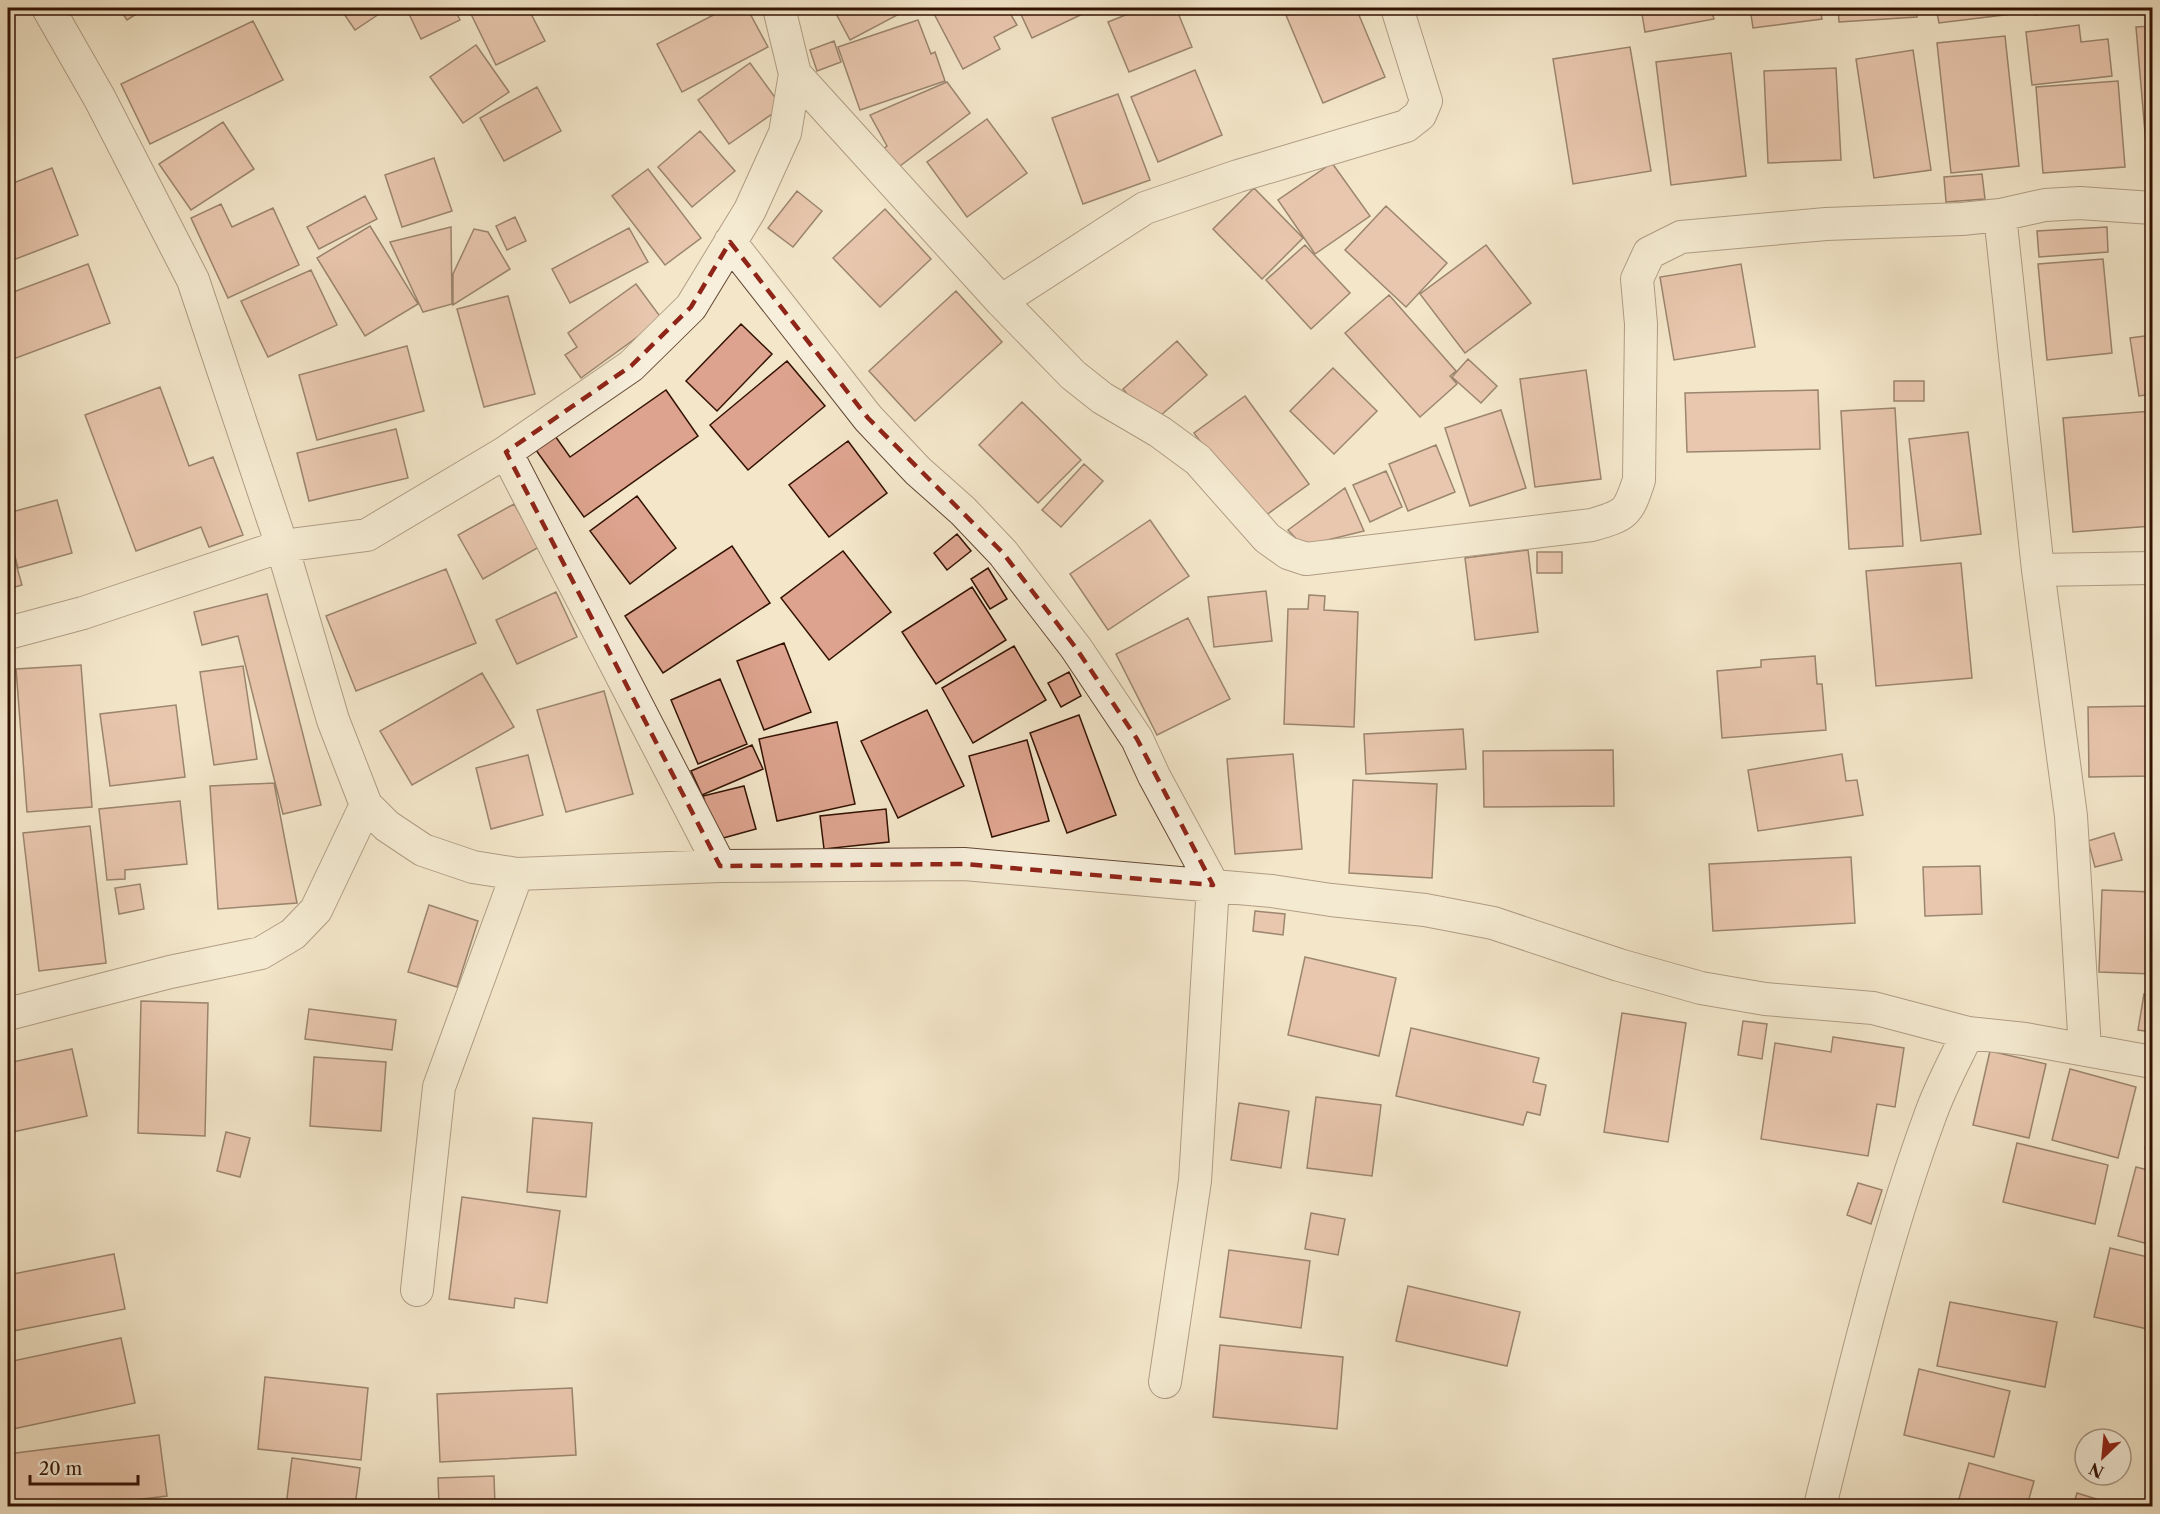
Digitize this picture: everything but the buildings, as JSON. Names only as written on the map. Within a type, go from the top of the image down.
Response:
[{"type":"street","points":[[48,8],[100,99],[193,280],[282,546],[333,720],[366,805],[387,826],[423,850],[473,867],[517,874],[720,866],[964,864],[1214,885],[1425,910],[1493,923],[1619,965],[1701,988],[1765,999],[1873,1008],[1968,1033],[2025,1039],[2152,1062]]},
{"type":"street","points":[[8,633],[82,614],[282,546],[367,535],[506,452],[631,366],[691,307],[750,210],[785,133],[795,74],[779,8]]},
{"type":"street","points":[[1000,301],[1145,208],[1238,176],[1406,126],[1420,115],[1426,101],[1397,8]]},
{"type":"street","points":[[795,74],[1000,301],[1073,375],[1102,398],[1160,432],[1198,460],[1267,537],[1287,553],[1306,559],[1592,525],[1617,517],[1631,504],[1639,480],[1641,324],[1637,279],[1649,253],[1681,237],[1826,224],[2000,215],[2045,205],[2080,203],[2152,208]]},
{"type":"street","points":[[2000,215],[2038,570],[2071,816],[2085,1050]]},
{"type":"street","points":[[730,242],[868,418],[918,471],[963,511],[1003,553],[1076,648],[1137,739],[1154,776],[1214,885],[1195,1181],[1165,1382]]},
{"type":"street","points":[[506,452],[720,866]]},
{"type":"street","points":[[2038,570],[2152,568]]},
{"type":"street","points":[[8,1011],[170,972],[261,953],[293,934],[316,910],[366,805]]},
{"type":"street","points":[[417,1290],[439,1088],[517,874]]},
{"type":"street","points":[[1820,1506],[1865,1322],[1891,1231],[1930,1113],[1968,1033]]},
{"type":"highlighted area","points":[[730,242],[868,418],[1003,553],[1076,648],[1137,739],[1213,885],[964,864],[720,866],[506,452],[631,366],[691,307]]}]
